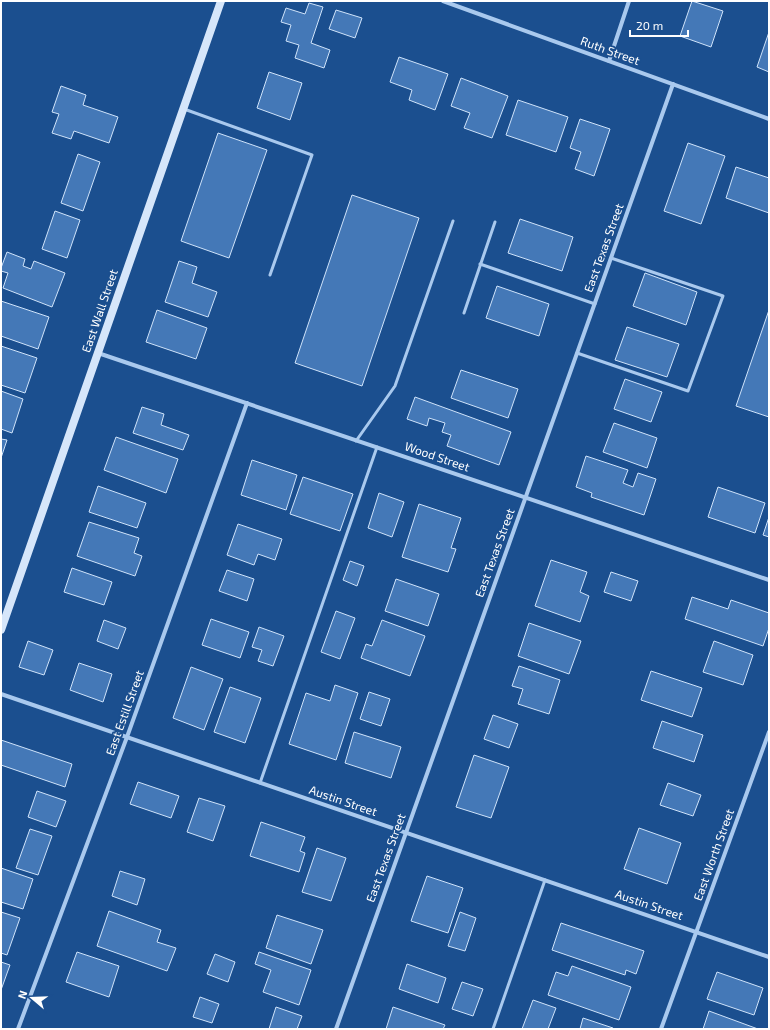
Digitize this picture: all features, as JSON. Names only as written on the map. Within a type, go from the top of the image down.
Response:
[{"type":"street","name":"East Wall Street","points":[[1,630],[221,1]]},
{"type":"street","name":"Ruth Street","points":[[443,1],[769,119]]},
{"type":"street","points":[[609,61],[629,1]]},
{"type":"street","name":"East Texas Street","points":[[336,1029],[673,84]]},
{"type":"street","name":"Wood Street","points":[[98,354],[769,580]]},
{"type":"street","name":"East Estill Street","points":[[18,1029],[127,737],[247,404]]},
{"type":"street","name":"Austin Street","points":[[1,694],[769,957]]},
{"type":"street","name":"East Worth Street","points":[[661,1029],[769,732]]},
{"type":"lane","points":[[184,109],[312,155],[270,275]]},
{"type":"lane","points":[[356,441],[395,386],[453,221]]},
{"type":"lane","points":[[464,313],[495,222]]},
{"type":"lane","points":[[577,353],[688,391],[723,296],[612,258]]},
{"type":"lane","points":[[480,264],[595,304]]},
{"type":"lane","points":[[260,783],[377,447]]},
{"type":"lane","points":[[493,1029],[546,880]]},
{"type":"building","points":[[692,1],[723,11],[711,47],[680,36]]},
{"type":"building","points":[[309,3],[323,7],[311,43],[330,50],[324,68],[295,58],[299,45],[286,41],[291,25],[281,22],[286,8],[305,14]]},
{"type":"building","points":[[336,10],[362,18],[355,38],[329,29]]},
{"type":"building","points":[[769,32],[769,72],[757,67]]},
{"type":"building","points":[[399,57],[448,74],[435,110],[409,100],[412,90],[390,82]]},
{"type":"building","points":[[269,72],[302,83],[290,120],[257,108]]},
{"type":"building","points":[[461,78],[508,96],[492,138],[464,128],[470,113],[451,106]]},
{"type":"building","points":[[61,86],[86,95],[83,105],[118,117],[109,143],[74,131],[71,139],[52,133],[59,114],[52,112]]},
{"type":"building","points":[[518,100],[568,117],[556,152],[506,135]]},
{"type":"building","points":[[580,119],[610,129],[594,176],[575,169],[581,152],[570,148]]},
{"type":"building","points":[[218,133],[267,150],[229,258],[181,241]]},
{"type":"building","points":[[688,143],[725,156],[701,224],[664,211]]},
{"type":"building","points":[[78,154],[100,162],[83,211],[61,203]]},
{"type":"building","points":[[736,167],[769,178],[769,213],[726,198]]},
{"type":"building","points":[[352,195],[419,218],[362,386],[295,363]]},
{"type":"building","points":[[55,211],[80,220],[67,258],[42,249]]},
{"type":"building","points":[[520,219],[573,237],[562,271],[508,253]]},
{"type":"building","points":[[7,252],[25,259],[23,266],[31,269],[34,261],[65,273],[52,307],[3,288],[8,273],[1,271],[1,268]]},
{"type":"building","points":[[179,261],[197,267],[192,283],[217,292],[208,317],[165,302]]},
{"type":"building","points":[[645,273],[697,292],[686,325],[633,306]]},
{"type":"building","points":[[497,286],[549,304],[539,336],[486,318]]},
{"type":"building","points":[[1,301],[49,317],[38,349],[1,336]]},
{"type":"building","points":[[157,310],[207,328],[196,359],[146,342]]},
{"type":"building","points":[[769,310],[769,417],[736,406]]},
{"type":"building","points":[[627,327],[679,344],[667,377],[615,360]]},
{"type":"building","points":[[1,346],[37,358],[25,393],[1,385]]},
{"type":"building","points":[[461,370],[518,389],[508,418],[451,398]]},
{"type":"building","points":[[625,379],[662,392],[651,422],[614,409]]},
{"type":"building","points":[[1,391],[23,399],[12,433],[1,429]]},
{"type":"building","points":[[415,397],[511,432],[499,465],[447,446],[451,435],[442,432],[445,423],[429,418],[427,426],[407,419]]},
{"type":"building","points":[[142,407],[164,414],[161,425],[189,435],[183,450],[133,433]]},
{"type":"building","points":[[614,423],[657,438],[647,468],[603,452]]},
{"type":"building","points":[[116,437],[178,459],[166,493],[104,470]]},
{"type":"building","points":[[1,439],[7,440],[1,458]]},
{"type":"building","points":[[586,456],[628,470],[623,483],[633,487],[638,473],[656,479],[644,515],[591,497],[592,493],[576,487]]},
{"type":"building","points":[[252,460],[297,475],[286,510],[241,495]]},
{"type":"building","points":[[303,477],[353,494],[340,531],[290,514]]},
{"type":"building","points":[[98,486],[146,503],[137,528],[89,512]]},
{"type":"building","points":[[718,487],[765,503],[755,533],[708,517]]},
{"type":"building","points":[[379,493],[404,502],[392,537],[368,528]]},
{"type":"building","points":[[419,504],[461,518],[451,548],[456,549],[448,572],[402,557]]},
{"type":"building","points":[[769,517],[769,537],[763,535]]},
{"type":"building","points":[[89,522],[139,538],[134,553],[142,556],[135,576],[77,556]]},
{"type":"building","points":[[238,524],[282,539],[275,560],[258,554],[254,565],[227,555]]},
{"type":"building","points":[[551,560],[587,572],[580,592],[589,596],[580,622],[535,606]]},
{"type":"building","points":[[350,561],[364,566],[357,586],[343,580]]},
{"type":"building","points":[[72,568],[112,582],[104,605],[64,592]]},
{"type":"building","points":[[227,570],[254,579],[247,601],[219,591]]},
{"type":"building","points":[[611,572],[638,581],[631,601],[604,592]]},
{"type":"building","points":[[396,579],[439,594],[428,626],[385,611]]},
{"type":"building","points":[[692,597],[728,609],[731,600],[769,613],[769,628],[763,646],[685,619]]},
{"type":"building","points":[[336,611],[355,618],[340,659],[321,652]]},
{"type":"building","points":[[211,619],[249,632],[240,658],[202,645]]},
{"type":"building","points":[[104,620],[126,628],[118,649],[97,641]]},
{"type":"building","points":[[382,620],[425,636],[410,676],[361,658],[366,644],[372,646]]},
{"type":"building","points":[[529,623],[581,641],[569,674],[518,656]]},
{"type":"building","points":[[259,627],[284,636],[273,666],[258,661],[262,650],[252,647]]},
{"type":"building","points":[[28,641],[53,650],[44,675],[19,667]]},
{"type":"building","points":[[714,641],[753,655],[743,685],[703,672]]},
{"type":"building","points":[[79,663],[112,674],[103,702],[70,690]]},
{"type":"building","points":[[519,666],[560,680],[549,714],[518,704],[523,689],[512,686]]},
{"type":"building","points":[[191,667],[223,679],[204,730],[173,718]]},
{"type":"building","points":[[651,671],[702,688],[692,717],[641,700]]},
{"type":"building","points":[[335,685],[358,693],[336,760],[289,744],[306,693],[330,701]]},
{"type":"building","points":[[230,687],[261,698],[245,743],[214,732]]},
{"type":"building","points":[[369,692],[390,699],[381,726],[360,719]]},
{"type":"building","points":[[493,715],[518,724],[509,748],[484,739]]},
{"type":"building","points":[[662,721],[703,735],[694,762],[653,748]]},
{"type":"building","points":[[354,732],[401,747],[391,778],[345,763]]},
{"type":"building","points":[[1,740],[72,764],[65,787],[1,765]]},
{"type":"building","points":[[474,755],[509,767],[491,818],[456,807]]},
{"type":"building","points":[[138,782],[179,796],[171,818],[130,804]]},
{"type":"building","points":[[668,783],[701,795],[693,816],[660,805]]},
{"type":"building","points":[[37,791],[66,801],[56,827],[28,817]]},
{"type":"building","points":[[199,798],[225,806],[213,841],[187,832]]},
{"type":"building","points":[[261,822],[305,837],[300,851],[305,853],[299,872],[250,856]]},
{"type":"building","points":[[639,828],[681,843],[667,884],[624,869]]},
{"type":"building","points":[[30,829],[52,836],[38,875],[16,868]]},
{"type":"building","points":[[317,848],[346,858],[331,901],[302,892]]},
{"type":"building","points":[[1,868],[33,879],[23,909],[1,902]]},
{"type":"building","points":[[120,871],[145,879],[137,905],[112,896]]},
{"type":"building","points":[[427,876],[463,888],[448,933],[411,921]]},
{"type":"building","points":[[109,911],[161,930],[157,942],[176,948],[167,971],[97,946]]},
{"type":"building","points":[[1,912],[20,918],[7,955],[1,953]]},
{"type":"building","points":[[460,912],[476,918],[465,951],[448,946]]},
{"type":"building","points":[[277,915],[323,930],[311,964],[266,948]]},
{"type":"building","points":[[561,923],[644,951],[636,974],[626,970],[625,975],[552,950]]},
{"type":"building","points":[[77,952],[119,966],[109,997],[66,982]]},
{"type":"building","points":[[259,952],[311,970],[299,1005],[263,992],[271,970],[255,964]]},
{"type":"building","points":[[215,954],[235,962],[228,982],[207,974]]},
{"type":"building","points":[[1,962],[10,965],[1,990]]},
{"type":"building","points":[[407,964],[446,978],[438,1003],[399,989]]},
{"type":"building","points":[[572,966],[631,987],[619,1020],[548,995],[556,972],[568,976]]},
{"type":"building","points":[[717,972],[763,988],[754,1015],[707,999]]},
{"type":"building","points":[[462,982],[483,989],[473,1016],[452,1009]]},
{"type":"building","points":[[200,997],[219,1004],[212,1023],[193,1017]]},
{"type":"building","points":[[533,1000],[556,1008],[548,1029],[522,1029]]},
{"type":"building","points":[[276,1007],[302,1016],[297,1029],[269,1029]]},
{"type":"building","points":[[393,1007],[445,1025],[443,1029],[386,1029]]},
{"type":"building","points":[[709,1011],[758,1029],[703,1029]]},
{"type":"building","points":[[583,1018],[613,1028],[613,1029],[580,1029]]}]
